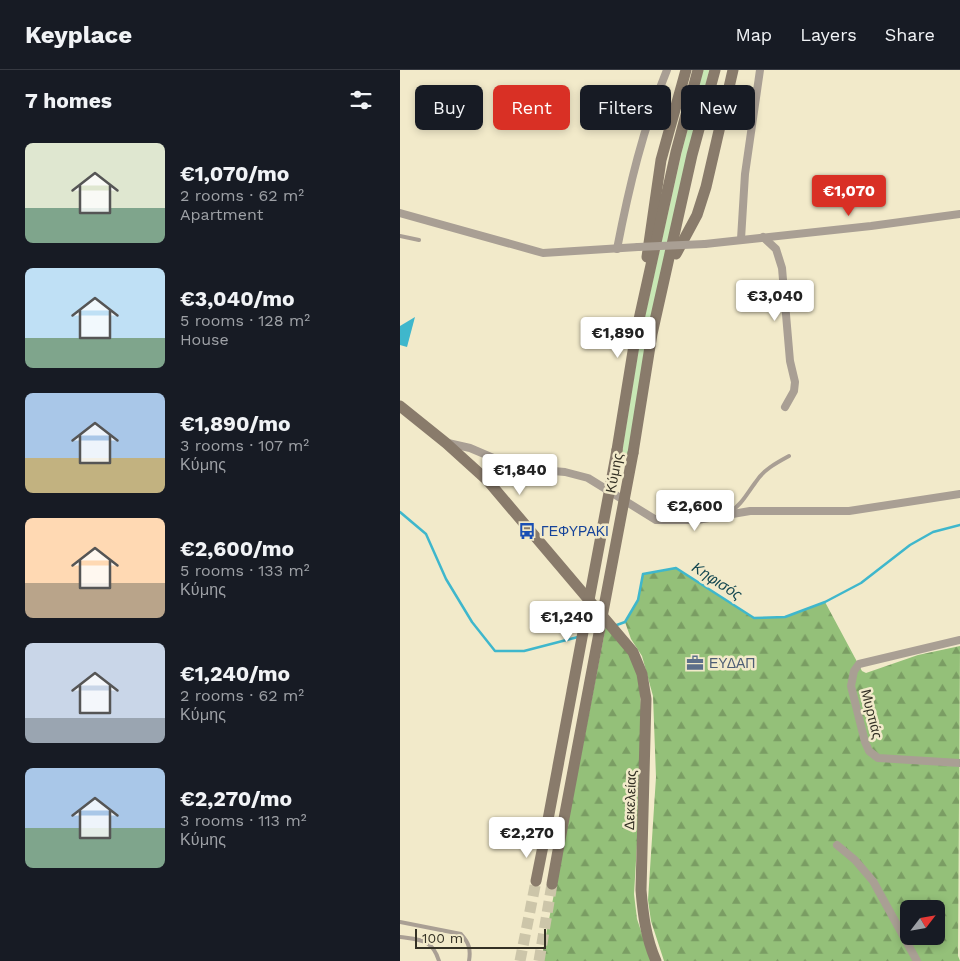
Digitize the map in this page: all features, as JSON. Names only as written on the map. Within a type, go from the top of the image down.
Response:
[{"type":"main road","points":[[649,273],[646,253],[655,187],[669,126],[686,70]]},
{"type":"main road","name":"Κύμης","points":[[536,881],[617,450],[636,333],[698,70]]},
{"type":"main road","name":"Κύμης","points":[[552,884],[633,453],[652,334],[692,155],[715,70]]},
{"type":"main road","points":[[665,275],[697,215],[706,187],[733,70]]},
{"type":"main road","name":"Δεκελείας","points":[[400,406],[446,443],[498,492],[627,642],[642,674],[646,699],[641,890],[644,923],[656,961]]},
{"type":"street","points":[[617,249],[646,122],[667,70]]},
{"type":"street","points":[[741,239],[745,174],[760,70]]},
{"type":"street","points":[[400,213],[543,253],[705,244],[960,214]]},
{"type":"street","points":[[762,237],[776,249],[782,268],[790,361],[795,382],[794,391],[785,407]]},
{"type":"street","points":[[446,443],[470,448],[516,468],[565,472],[588,478],[656,520],[697,520],[750,511],[849,511],[960,494]]},
{"type":"street","name":"Μυρτιάς","points":[[960,640],[859,664],[854,671],[851,686],[865,742],[873,755],[878,758],[960,763]]},
{"type":"street","points":[[838,845],[855,860],[873,881],[917,961]]},
{"type":"lane","points":[[400,236],[419,240]]},
{"type":"lane","points":[[727,514],[748,496],[763,473],[774,464],[789,456]]},
{"type":"lane","points":[[400,922],[461,934],[468,942],[470,951],[469,961]]},
{"type":"lane","points":[[400,937],[427,942],[435,948],[439,961]]},
{"type":"green space","points":[[703,70],[709,70],[706,85],[699,85]]},
{"type":"green space","points":[[687,130],[696,130],[628,454],[622,453],[641,334]]},
{"type":"green space","points":[[676,568],[754,618],[785,617],[825,602],[862,671],[866,673],[918,655],[960,646],[958,956],[960,961],[664,961],[651,921],[648,900],[656,777],[653,696],[642,656],[631,639],[625,622],[638,600],[643,574]]},
{"type":"green space","points":[[607,620],[625,644],[639,676],[642,726],[641,777],[634,894],[637,919],[651,961],[541,961]]},
{"type":"water","points":[[415,317],[407,347],[400,345],[400,326]]},
{"type":"waterway","name":"Κηφισός","points":[[400,512],[426,534],[446,579],[472,622],[495,651],[524,651],[578,637]]},
{"type":"waterway","name":"Κηφισός","points":[[614,626],[625,622],[638,600],[643,574],[676,568],[754,618],[785,617],[825,602],[861,583],[910,545],[933,532],[960,525]]},
{"type":"tunnel","points":[[520,961],[536,881]]},
{"type":"tunnel","points":[[539,961],[552,884]]},
{"type":"place","name":"ΓΕΦΥΡΑΚΙ","points":[[527,531]]},
{"type":"place","name":"ΕΥΔΑΠ","points":[[695,663]]}]
